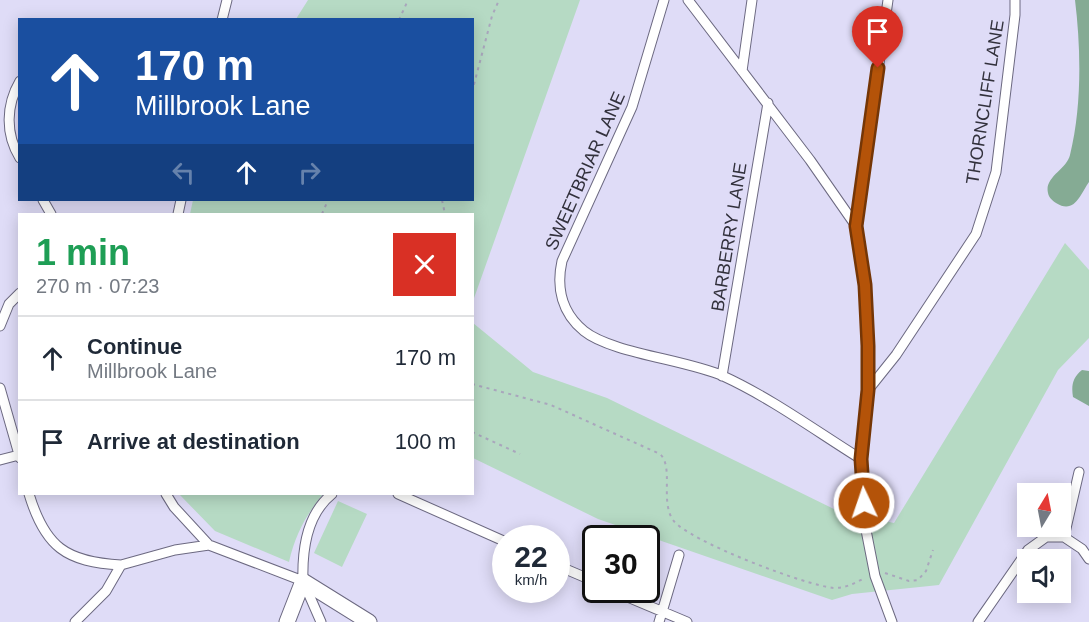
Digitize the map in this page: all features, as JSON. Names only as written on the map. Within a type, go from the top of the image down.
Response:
[{"type":"main road","points":[[287,622],[303,581],[369,622]]},
{"type":"street","points":[[222,18],[227,0]]},
{"type":"street","name":"SWEETBRIAR LANE","points":[[664,0],[632,107],[568,245],[559,274],[559,289],[567,310],[575,323],[597,339],[722,376],[861,459]]},
{"type":"street","points":[[688,0],[768,103],[856,226]]},
{"type":"street","points":[[742,71],[752,0]]},
{"type":"street","points":[[888,0],[856,226],[865,285],[868,390],[861,459],[865,525],[875,576],[892,622]]},
{"type":"street","name":"THORNCLIFF LANE","points":[[868,390],[896,355],[976,234],[996,172],[1015,0]]},
{"type":"street","points":[[18,84],[13,93],[9,123],[10,136],[18,154]]},
{"type":"street","name":"BARBERRY LANE","points":[[722,376],[768,103]]},
{"type":"street","points":[[0,326],[9,304],[18,295]]},
{"type":"street","points":[[0,388],[2,406],[18,454]]},
{"type":"street","points":[[0,460],[18,457]]},
{"type":"street","points":[[1071,506],[1079,471]]},
{"type":"street","points":[[29,495],[35,513],[53,544],[81,561],[121,565],[175,550],[209,545]]},
{"type":"street","points":[[167,495],[174,507],[209,545],[303,581]]},
{"type":"street","points":[[321,622],[303,581],[302,561],[308,531],[323,501],[331,495]]},
{"type":"street","points":[[400,495],[492,536]]},
{"type":"street","points":[[978,622],[1028,550],[1046,537]]},
{"type":"street","points":[[1064,537],[1082,549],[1089,560]]},
{"type":"street","points":[[661,617],[679,555]]},
{"type":"street","points":[[75,622],[106,591],[121,565]]},
{"type":"street","points":[[635,603],[661,617],[687,622]]},
{"type":"path","points":[[400,18],[408,0]]},
{"type":"path","points":[[474,84],[492,16],[499,0]]},
{"type":"path","points":[[474,385],[551,405],[660,454],[666,465],[667,503],[672,519],[681,527],[738,557],[770,570],[831,588],[849,586],[886,573],[909,581],[918,580],[926,572],[933,550]]},
{"type":"path","points":[[474,433],[520,454]]},
{"type":"green space","points":[[308,0],[580,0],[474,298],[474,213],[190,213],[193,201],[474,201],[474,18],[297,18]]},
{"type":"green space","points":[[1075,0],[1089,0],[1089,182],[1073,205],[1063,206],[1048,195],[1048,187],[1049,182],[1068,160],[1077,117],[1079,78]]},
{"type":"green space","points":[[1065,243],[1089,270],[1089,338],[1058,370],[939,585],[852,594],[832,600],[660,540],[660,525],[615,525],[598,519],[474,458],[474,324],[533,372],[607,398],[838,511],[894,523]]},
{"type":"green space","points":[[1082,370],[1089,371],[1089,406],[1073,397],[1073,382]]},
{"type":"green space","points":[[180,495],[322,495],[302,526],[289,562],[215,531]]},
{"type":"green space","points":[[338,501],[367,514],[342,567],[314,553]]},
{"type":"route","points":[[864,503],[861,459],[868,390],[868,346],[865,285],[856,226],[878,68]]}]
